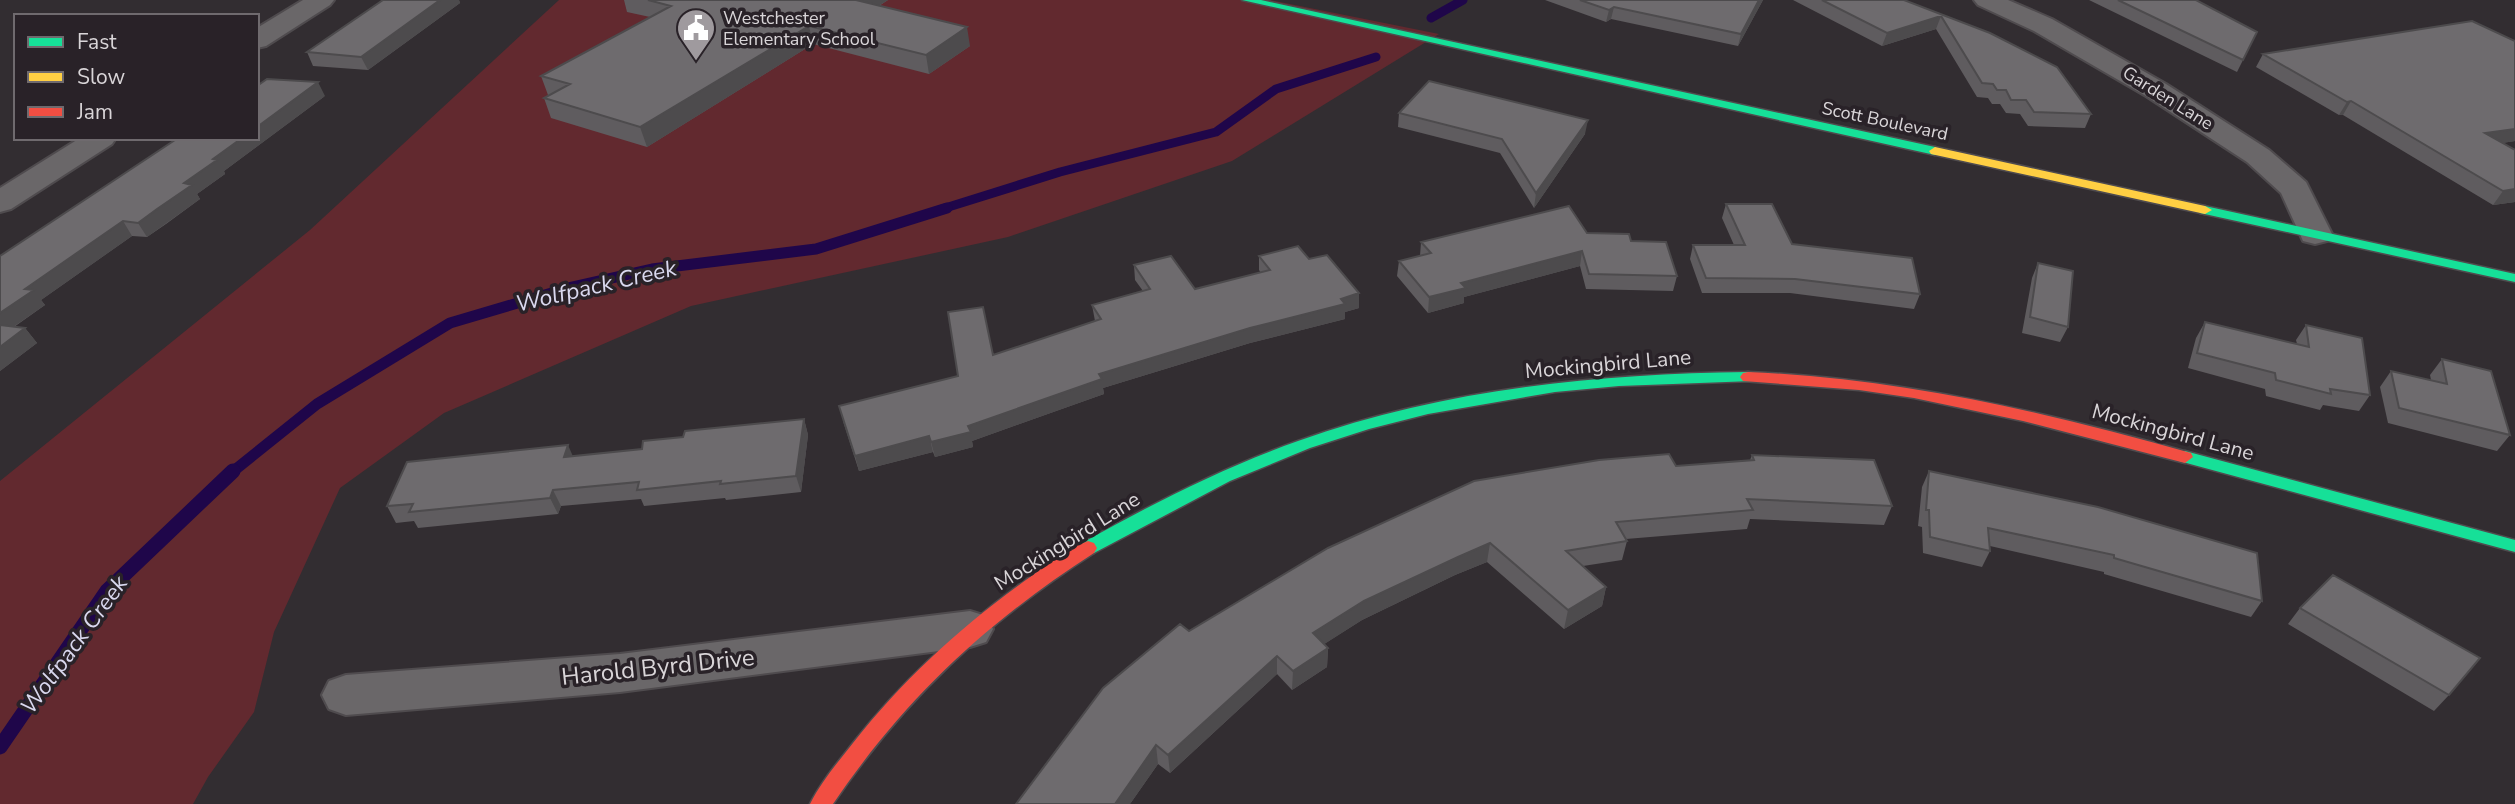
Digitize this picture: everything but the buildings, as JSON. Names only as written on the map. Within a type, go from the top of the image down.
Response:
[{"type":"main road","name":"Scott Boulevard","points":[[1247,0],[2515,278]]},
{"type":"main road","name":"Mockingbird Lane","points":[[821,804],[880,719],[923,672],[970,629],[1044,576],[1115,531],[1181,496],[1303,444],[1407,412],[1474,398],[1650,379],[1771,377],[1883,387],[2025,414],[2515,546]]},
{"type":"street","points":[[259,39],[321,0]]},
{"type":"street","name":"Garden Lane","points":[[1987,0],[2043,25],[2122,70],[2258,156],[2295,189],[2315,234]]},
{"type":"street","points":[[0,202],[98,140]]},
{"type":"street","name":"Harold Byrd Drive","points":[[346,695],[620,673],[970,629]]},
{"type":"shaded area","points":[[559,0],[1270,0],[1439,34],[1232,161],[1008,237],[691,306],[444,413],[340,488],[274,632],[254,712],[208,777],[193,804],[0,804],[0,481],[310,230]]},
{"type":"waterway","name":"Wolfpack Creek","points":[[1431,18],[1463,0]]},
{"type":"waterway","name":"Wolfpack Creek","points":[[942,209],[1060,172],[1216,132],[1276,89],[1376,57]]},
{"type":"waterway","name":"Wolfpack Creek","points":[[231,473],[317,404],[450,323],[572,287],[652,269],[816,249],[947,208]]},
{"type":"waterway","name":"Wolfpack Creek","points":[[0,747],[107,591],[233,471]]},
{"type":"traffic: fast","points":[[1247,0],[1935,151]]},
{"type":"traffic: fast","points":[[2205,210],[2515,278]]},
{"type":"traffic: fast","points":[[1088,548],[1165,506],[1244,468],[1304,444],[1365,425],[1491,396],[1555,387],[1619,381],[1748,377]]},
{"type":"traffic: fast","points":[[2185,457],[2515,546]]},
{"type":"traffic: slow","points":[[1935,151],[2205,210]]},
{"type":"traffic: jam","points":[[1748,377],[1859,385],[1969,403],[2185,457]]},
{"type":"traffic: jam","points":[[821,804],[877,727],[940,660],[1009,601],[1088,548]]},
{"type":"place","name":"Westchester Elementary School","points":[[696,62]]}]
